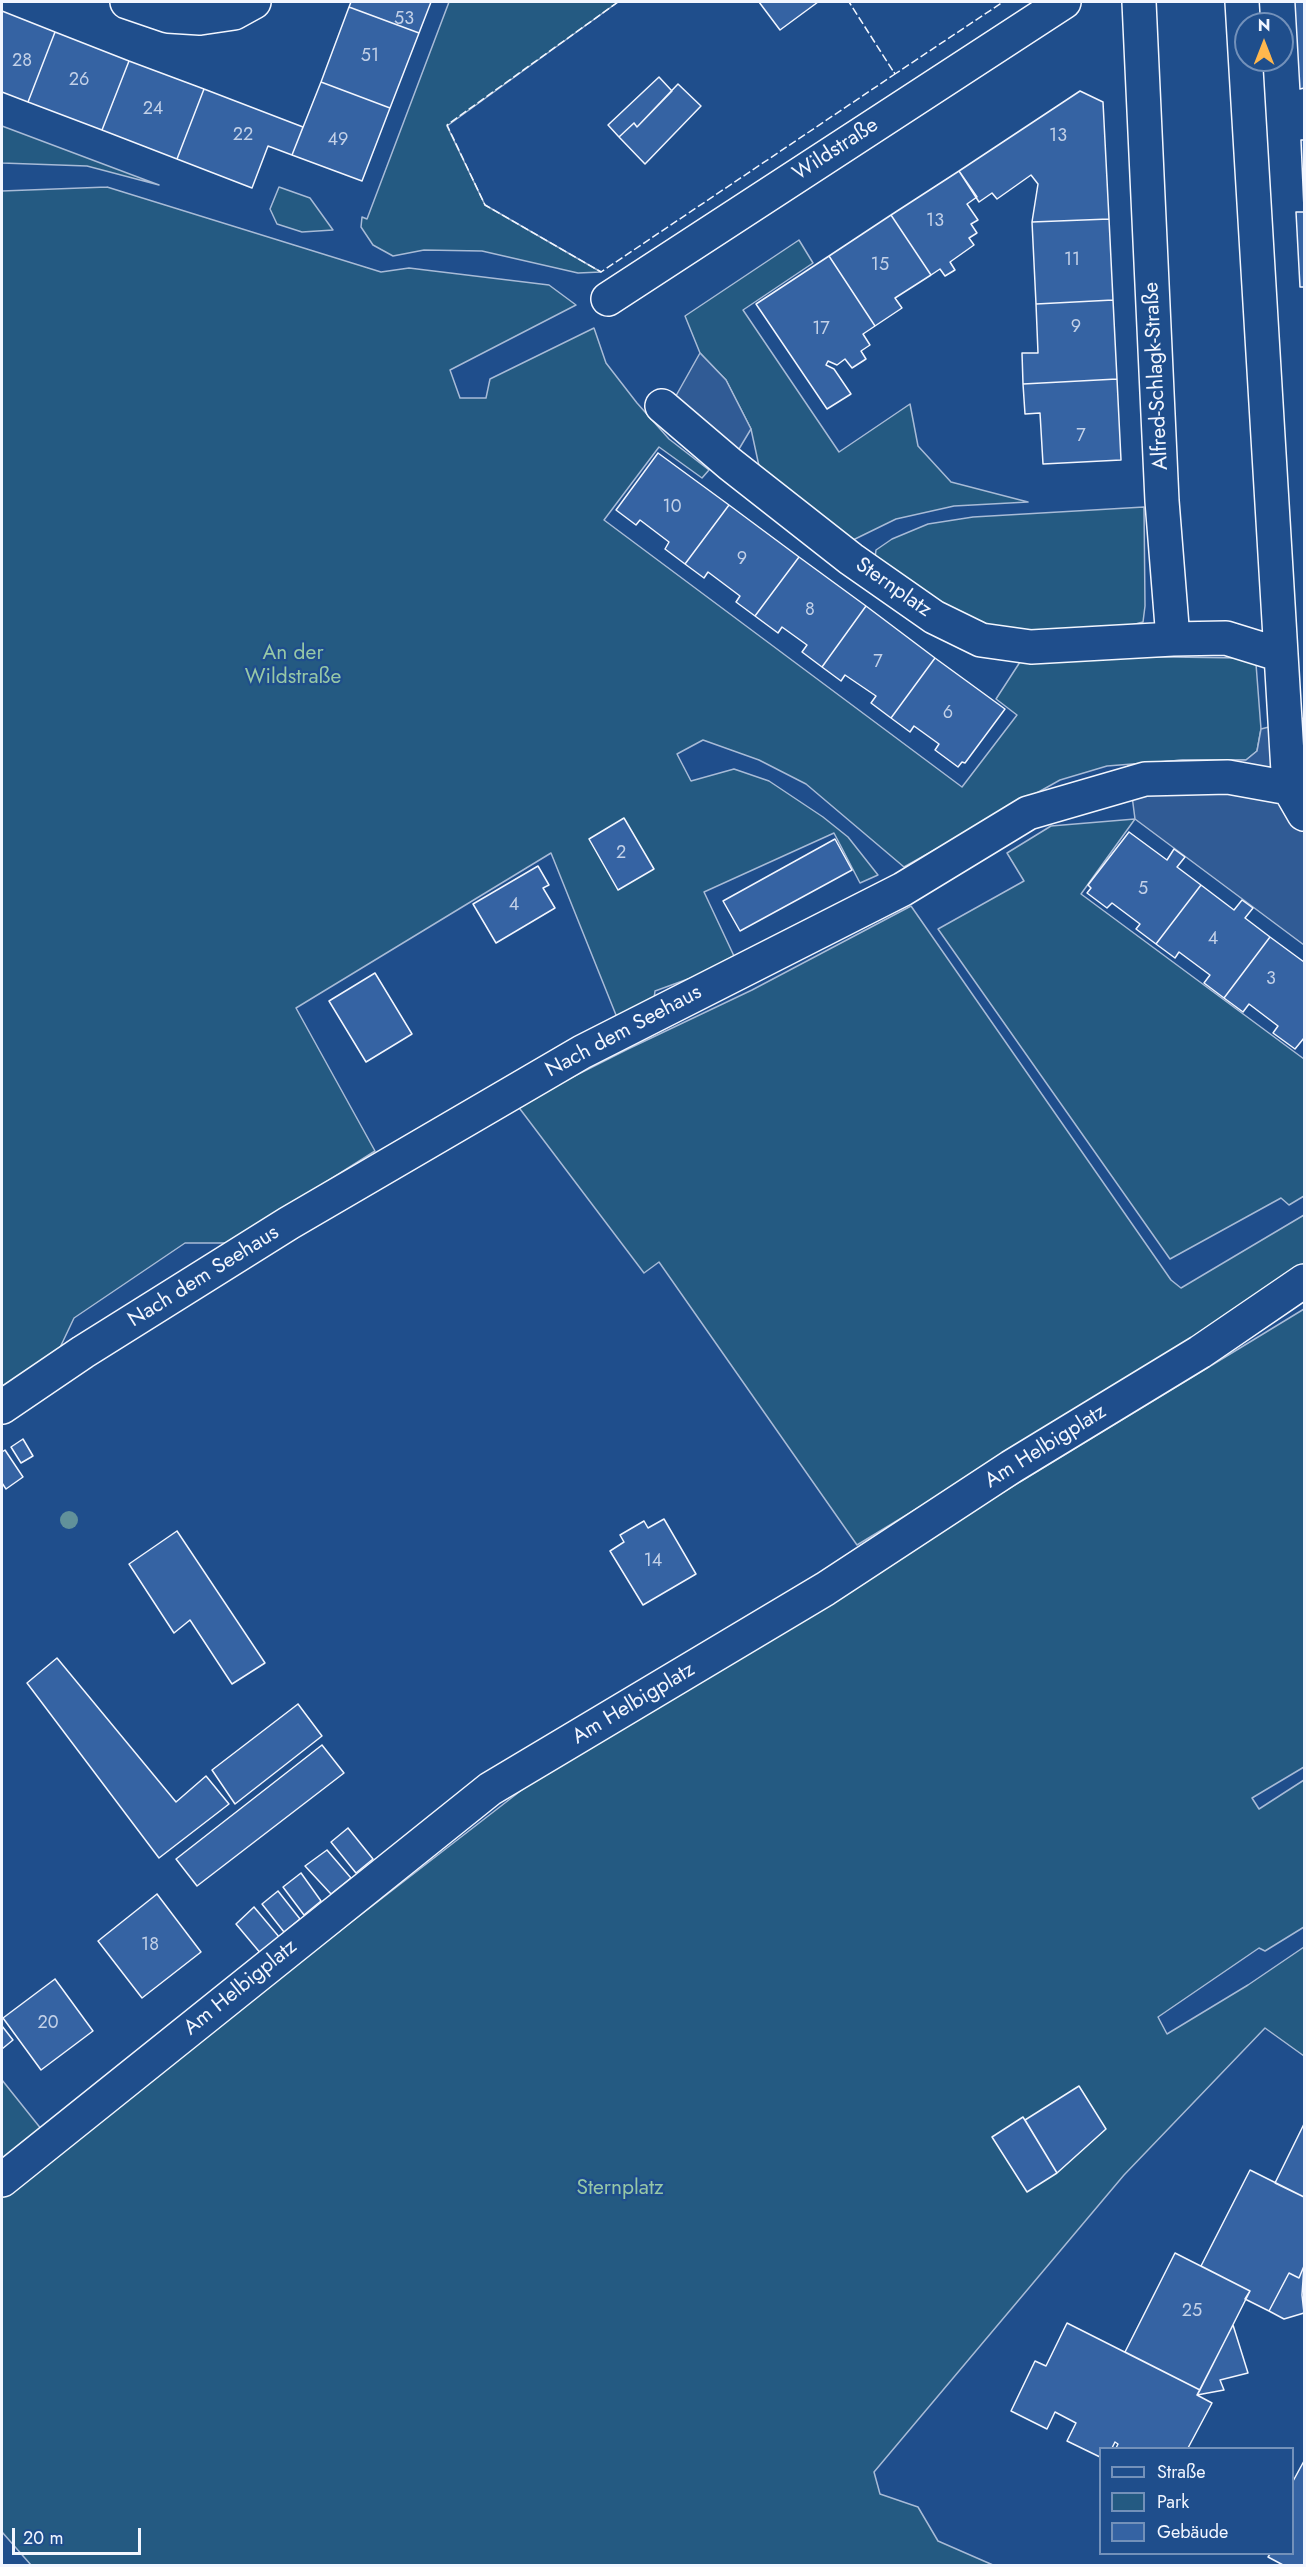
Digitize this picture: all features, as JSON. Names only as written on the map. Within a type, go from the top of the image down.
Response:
[{"type":"street","points":[[127,2],[168,16],[200,18],[234,12],[254,2]]},
{"type":"street","name":"Wildstraße","points":[[608,299],[1064,2]]},
{"type":"street","name":"Alfred-Schlagk-Straße","points":[[1139,2],[1162,501],[1173,639]]},
{"type":"street","points":[[1242,2],[1281,655],[1299,797]]},
{"type":"street","name":"Sternplatz","points":[[662,406],[850,559],[934,617],[981,640],[1031,647],[1173,639]]},
{"type":"street","points":[[1173,639],[1226,638],[1281,655]]},
{"type":"street","name":"Nach dem Seehaus","points":[[2,1407],[83,1352],[289,1223],[582,1052],[903,889],[1028,813],[1144,779],[1228,777],[1299,797]]},
{"type":"street","name":"Am Helbigplatz","points":[[2,2180],[489,1789],[825,1589],[1011,1467],[1200,1352],[1305,1281]]},
{"type":"green space","points":[[449,2],[618,2],[447,126],[485,205],[601,272],[578,273],[482,251],[424,250],[393,256],[373,245],[361,227],[362,217],[367,219]]},
{"type":"green space","points":[[2,126],[159,185],[87,166],[2,163]]},
{"type":"green space","name":"An der Wildstraße","points":[[107,187],[381,272],[409,268],[549,285],[576,305],[450,370],[460,398],[486,398],[490,379],[594,328],[606,363],[637,403],[669,439],[709,470],[702,478],[659,447],[604,520],[962,787],[1017,715],[996,699],[1020,662],[1097,656],[1242,658],[1256,664],[1261,729],[1257,751],[1246,760],[1183,760],[1107,766],[1060,780],[904,867],[806,784],[759,760],[703,740],[677,754],[691,781],[734,769],[769,781],[823,817],[848,837],[878,875],[860,883],[834,833],[704,892],[734,956],[721,967],[655,991],[653,1007],[621,1020],[616,1015],[551,853],[296,1008],[375,1151],[230,1243],[185,1243],[74,1318],[56,1356],[2,1397],[2,191]]},
{"type":"green space","points":[[279,187],[310,198],[333,230],[302,232],[277,224],[270,209]]},
{"type":"green space","points":[[799,240],[813,263],[743,310],[839,452],[910,404],[918,446],[951,482],[1028,502],[954,506],[896,519],[853,540],[759,466],[751,429],[726,380],[700,353],[685,316]]},
{"type":"green space","points":[[1144,507],[1145,606],[1143,622],[1124,627],[1005,631],[963,620],[875,558],[876,550],[892,539],[928,524],[973,517]]},
{"type":"green space","points":[[1135,819],[1081,894],[1304,1059],[1304,1196],[1289,1205],[1281,1198],[1170,1259],[938,929],[1024,881],[1007,853],[1051,826]]},
{"type":"green space","points":[[911,906],[1171,1280],[1181,1288],[1304,1215],[1304,1274],[857,1545],[659,1262],[644,1273],[517,1105],[752,990]]},
{"type":"green space","name":"Sternplatz","points":[[1304,1309],[1304,1767],[1252,1798],[1259,1809],[1304,1780],[1304,1927],[1265,1951],[1259,1948],[1158,2017],[1167,2034],[1248,1985],[1304,1947],[1304,2056],[1265,2028],[1124,2175],[874,2472],[880,2494],[918,2507],[938,2541],[993,2565],[31,2565],[2,2532],[2,2193],[550,1768]]},
{"type":"green space","points":[[2,2080],[42,2130],[2,2162]]},
{"type":"shaded area","points":[[700,353],[726,380],[751,429],[730,464],[668,410]]},
{"type":"shaded area","points":[[1304,718],[1304,945],[1135,819],[1128,765],[1183,760],[1246,760],[1257,751],[1261,729]]},
{"type":"building","points":[[351,2],[431,2],[419,33],[349,7]]},
{"type":"building","points":[[759,2],[818,2],[780,30]]},
{"type":"building","points":[[1295,2],[1304,2],[1304,88],[1300,89]]},
{"type":"building","points":[[349,7],[419,33],[390,108],[321,82]]},
{"type":"building","points":[[2,11],[55,32],[28,102],[2,92]]},
{"type":"building","points":[[55,32],[129,61],[102,130],[28,102]]},
{"type":"building","points":[[129,61],[204,89],[177,159],[102,130]]},
{"type":"building","points":[[659,77],[672,91],[637,127],[634,123],[619,137],[608,125]]},
{"type":"building","points":[[321,82],[390,108],[362,181],[292,155]]},
{"type":"building","points":[[678,84],[701,106],[645,164],[619,137],[634,123],[637,127]]},
{"type":"building","points":[[204,89],[303,127],[292,155],[268,146],[252,188],[177,159]]},
{"type":"building","points":[[1080,91],[1103,102],[1109,219],[1032,222],[1038,184],[1031,175],[997,199],[992,193],[979,202],[959,171]]},
{"type":"building","points":[[1301,140],[1304,140],[1304,209]]},
{"type":"building","points":[[959,171],[977,197],[967,204],[978,220],[971,224],[977,233],[969,238],[974,245],[950,262],[955,270],[945,276],[940,269],[931,275],[891,215]]},
{"type":"building","points":[[1296,212],[1304,212],[1304,287],[1300,287]]},
{"type":"building","points":[[891,215],[931,275],[895,298],[902,308],[875,326],[829,256]]},
{"type":"building","points":[[1109,219],[1113,300],[1036,304],[1032,222]]},
{"type":"building","points":[[829,256],[875,326],[863,334],[870,345],[861,351],[866,359],[852,368],[845,359],[837,365],[828,361],[826,365],[834,369],[851,394],[827,409],[756,304]]},
{"type":"building","points":[[1113,300],[1117,379],[1023,384],[1022,353],[1038,353],[1036,304]]},
{"type":"building","points":[[1117,379],[1121,460],[1043,464],[1040,413],[1025,414],[1023,384]]},
{"type":"building","points":[[658,453],[729,505],[685,564],[665,549],[669,542],[640,520],[636,525],[616,510]]},
{"type":"building","points":[[729,505],[799,557],[755,616],[736,602],[740,596],[708,572],[704,578],[685,564]]},
{"type":"building","points":[[799,557],[866,606],[822,667],[802,652],[807,645],[782,627],[778,633],[755,616]]},
{"type":"building","points":[[866,606],[935,658],[891,718],[871,703],[876,696],[845,675],[841,681],[822,667]]},
{"type":"building","points":[[935,658],[1005,709],[965,763],[962,762],[958,767],[935,750],[939,744],[914,726],[910,732],[891,718]]},
{"type":"building","points":[[624,818],[654,869],[618,890],[589,839]]},
{"type":"building","points":[[1129,832],[1167,860],[1174,849],[1185,857],[1177,867],[1201,885],[1156,944],[1136,929],[1140,924],[1112,903],[1107,908],[1087,893],[1091,888],[1088,885]]},
{"type":"building","points":[[835,839],[852,870],[740,931],[723,901]]},
{"type":"building","points":[[538,866],[549,885],[543,888],[555,908],[496,943],[473,904]]},
{"type":"building","points":[[1201,885],[1234,910],[1242,900],[1253,908],[1245,918],[1270,937],[1224,998],[1204,983],[1210,975],[1179,952],[1175,958],[1156,944]]},
{"type":"building","points":[[1270,937],[1304,962],[1304,1038],[1295,1049],[1273,1033],[1278,1026],[1249,1004],[1243,1012],[1224,998]]},
{"type":"building","points":[[375,973],[412,1034],[366,1062],[329,1001]]},
{"type":"building","points":[[23,1439],[33,1456],[21,1463],[11,1447]]},
{"type":"building","points":[[5,1450],[23,1477],[6,1489],[2,1483],[2,1452]]},
{"type":"building","points":[[664,1519],[696,1574],[643,1605],[610,1551],[624,1542],[620,1535],[644,1521],[648,1528]]},
{"type":"building","points":[[177,1531],[265,1663],[232,1684],[190,1620],[174,1633],[129,1564]]},
{"type":"building","points":[[57,1658],[176,1802],[206,1776],[229,1804],[159,1858],[27,1683]]},
{"type":"building","points":[[298,1704],[322,1736],[235,1804],[212,1770]]},
{"type":"building","points":[[322,1745],[344,1773],[197,1886],[176,1859]]},
{"type":"building","points":[[348,1828],[373,1859],[356,1873],[331,1842]]},
{"type":"building","points":[[327,1850],[351,1878],[331,1894],[305,1866]]},
{"type":"building","points":[[301,1873],[321,1901],[304,1915],[283,1887]]},
{"type":"building","points":[[278,1891],[300,1919],[284,1932],[262,1904]]},
{"type":"building","points":[[157,1894],[201,1952],[142,1998],[98,1941]]},
{"type":"building","points":[[254,1907],[280,1938],[262,1955],[236,1924]]},
{"type":"building","points":[[55,1979],[93,2031],[41,2070],[3,2018]]},
{"type":"building","points":[[2,2026],[13,2040],[2,2049]]},
{"type":"building","points":[[1079,2086],[1106,2129],[1057,2173],[1025,2120]]},
{"type":"building","points":[[1023,2117],[1057,2173],[1027,2192],[992,2137]]},
{"type":"building","points":[[1304,2124],[1304,2197],[1275,2183]]},
{"type":"building","points":[[1250,2170],[1304,2197],[1304,2266],[1299,2278],[1289,2273],[1269,2311],[1245,2299],[1250,2291],[1201,2266]]},
{"type":"building","points":[[1175,2253],[1250,2291],[1200,2390],[1125,2352]]},
{"type":"building","points":[[1304,2266],[1302,2295],[1304,2313],[1284,2319],[1269,2311],[1289,2273],[1299,2278]]},
{"type":"building","points":[[1067,2323],[1200,2390],[1197,2395],[1212,2403],[1189,2447],[1116,2447],[1118,2444],[1115,2442],[1112,2447],[1099,2447],[1099,2457],[1067,2441],[1076,2423],[1055,2412],[1047,2429],[1011,2411],[1035,2361],[1046,2366]]},
{"type":"building","points":[[1233,2325],[1248,2373],[1220,2380],[1224,2390],[1197,2395]]},
{"type":"building","points":[[1304,2461],[1304,2566],[1285,2566],[1268,2557],[1269,2555],[1294,2555],[1294,2479]]},
{"type":"fence","points":[[618,2],[447,125],[485,205],[601,272],[895,74],[849,2]]},
{"type":"fence","points":[[894,72],[895,74],[1003,2]]}]
